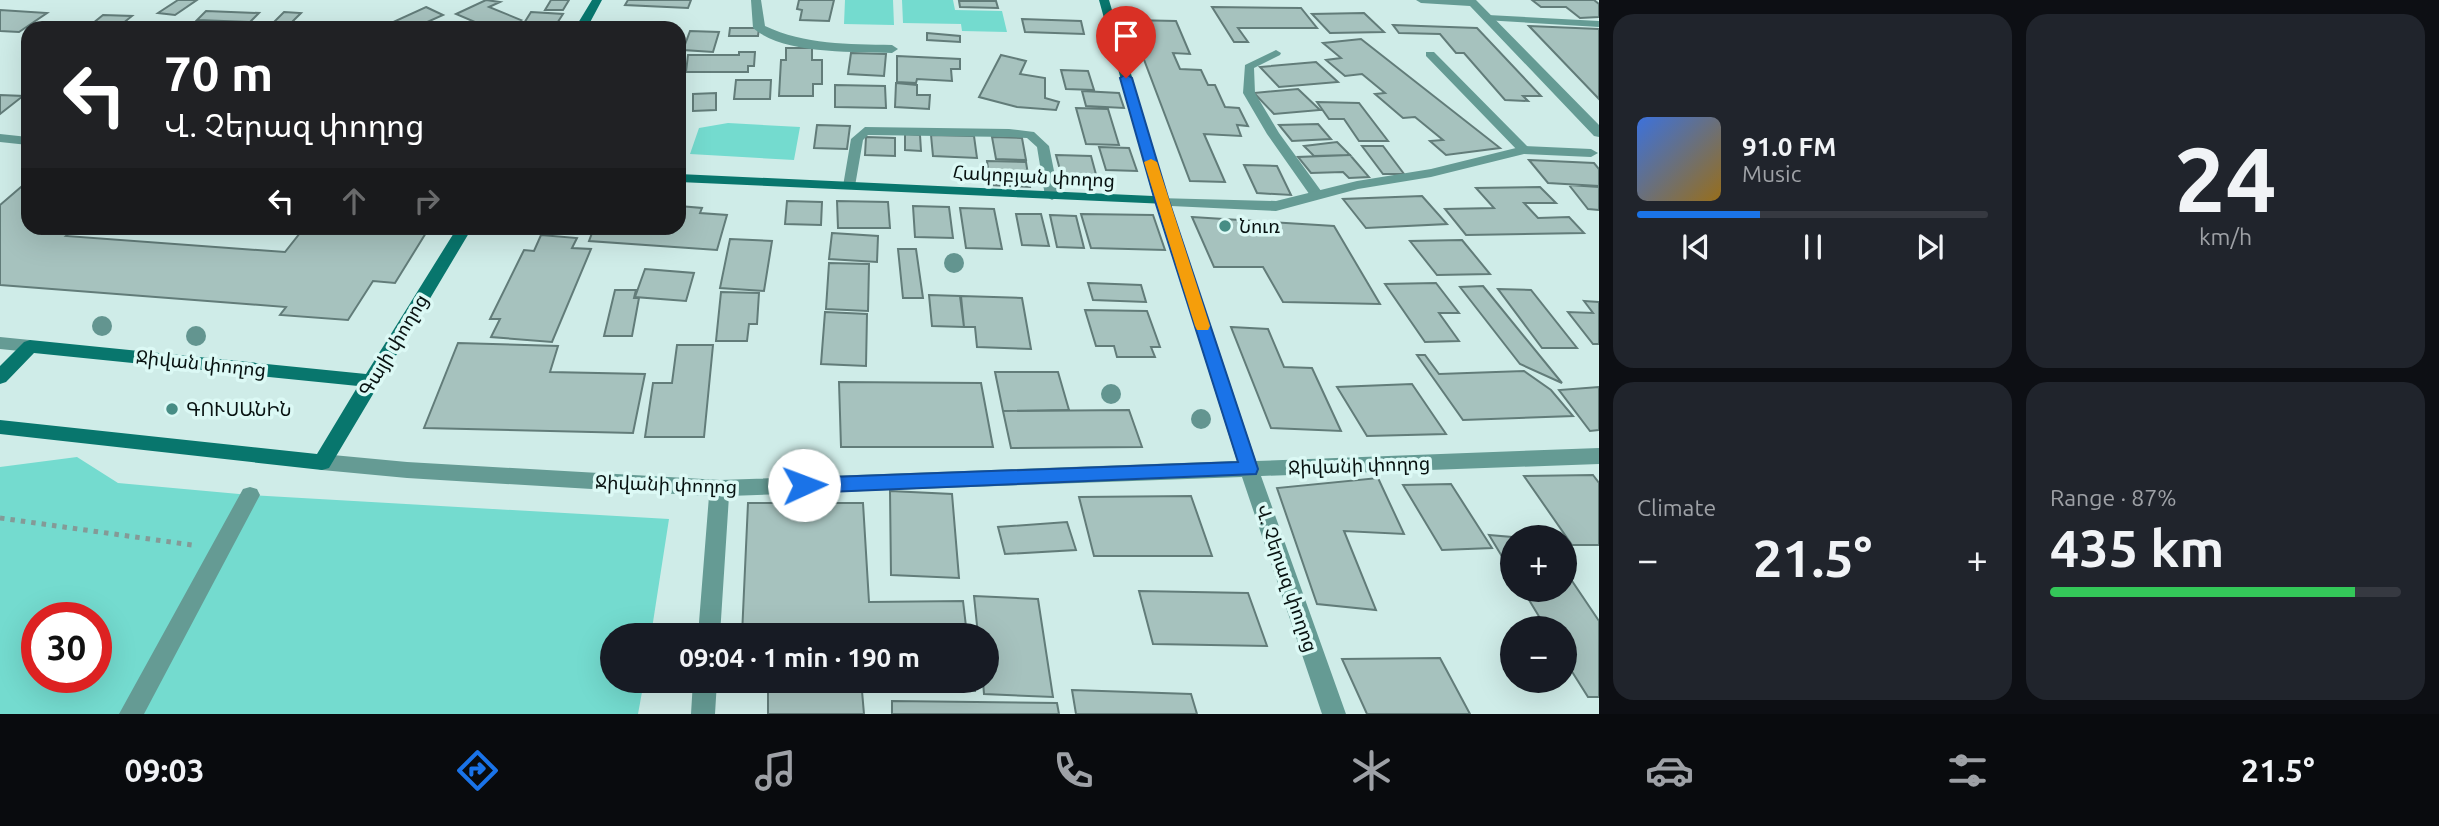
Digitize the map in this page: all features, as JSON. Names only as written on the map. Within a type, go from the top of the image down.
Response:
[{"type":"main road","points":[[584,21],[597,0]]},
{"type":"main road","name":"Վ. Չերազ փողոց","points":[[1104,0],[1162,201]]},
{"type":"main road","name":"Հակոբյան փողոց","points":[[686,178],[1162,201]]},
{"type":"main road","name":"Գայի փողոց","points":[[322,462],[460,235]]},
{"type":"main road","points":[[0,377],[30,346]]},
{"type":"main road","name":"Ջիվան փողոց","points":[[30,346],[372,381]]},
{"type":"main road","points":[[0,427],[322,462]]},
{"type":"street","points":[[757,0],[759,29],[775,37],[804,46],[892,49]]},
{"type":"street","points":[[1421,0],[1471,1],[1599,133]]},
{"type":"street","points":[[0,138],[21,140]]},
{"type":"street","name":"Հակոբյան փողոց","points":[[1162,201],[1276,206],[1357,185],[1431,173],[1524,150],[1591,153]]},
{"type":"street","name":"Վ. Չերազ փողոց","points":[[1162,201],[1249,469],[1334,714]]},
{"type":"street","points":[[0,343],[30,346]]},
{"type":"street","name":"Ջիվանի փողոց","points":[[322,462],[407,470],[720,488],[1599,456]]},
{"type":"street","points":[[710,623],[720,488]]},
{"type":"street","points":[[131,714],[250,495]]},
{"type":"street","points":[[703,714],[704,693]]},
{"type":"lane","points":[[1488,18],[1599,24]]},
{"type":"lane","points":[[1276,52],[1249,67],[1249,93],[1273,134],[1317,195]]},
{"type":"lane","points":[[1430,54],[1524,150]]},
{"type":"lane","points":[[849,186],[857,139],[865,131],[880,129],[1009,133],[1030,135],[1043,146],[1052,196]]},
{"type":"path","points":[[0,518],[221,550]]},
{"type":"shaded area","points":[[845,0],[893,0],[894,25],[844,24]]},
{"type":"shaded area","points":[[902,0],[953,0],[955,10],[1002,11],[1007,32],[962,31],[961,24],[903,23]]},
{"type":"shaded area","points":[[728,123],[800,127],[794,160],[690,154],[699,128]]},
{"type":"shaded area","points":[[77,457],[118,483],[250,495],[669,519],[653,623],[600,623],[600,693],[642,693],[638,714],[0,714],[0,467]]},
{"type":"building","points":[[178,0],[197,0],[175,15],[158,13]]},
{"type":"building","points":[[486,0],[500,2],[489,7],[521,20],[472,21],[456,14]]},
{"type":"building","points":[[551,0],[569,0],[563,10],[545,10]]},
{"type":"building","points":[[628,0],[691,0],[688,8],[625,5]]},
{"type":"building","points":[[799,0],[834,0],[829,21],[800,20],[802,10],[797,9]]},
{"type":"building","points":[[1532,0],[1594,0],[1599,4],[1599,17],[1580,18],[1566,7],[1541,7]]},
{"type":"building","points":[[959,1],[996,1],[998,8],[960,7]]},
{"type":"building","points":[[426,7],[443,15],[430,21],[395,21]]},
{"type":"building","points":[[1212,7],[1301,8],[1317,28],[1238,28],[1248,42],[1234,42]]},
{"type":"building","points":[[0,10],[47,13],[35,21],[21,21],[19,32],[0,31]]},
{"type":"building","points":[[206,11],[259,13],[251,21],[197,20]]},
{"type":"building","points":[[284,12],[301,13],[293,21],[275,21]]},
{"type":"building","points":[[531,12],[563,14],[558,21],[525,21]]},
{"type":"building","points":[[1364,13],[1384,32],[1330,33],[1312,14]]},
{"type":"building","points":[[103,15],[132,16],[126,21],[96,21]]},
{"type":"building","points":[[1022,19],[1081,21],[1084,34],[1025,32]]},
{"type":"building","points":[[1129,20],[1176,21],[1190,54],[1173,53],[1180,69],[1201,70],[1208,85],[1215,85],[1225,107],[1239,108],[1248,126],[1237,125],[1241,136],[1204,134],[1225,182],[1190,181]]},
{"type":"building","points":[[1393,25],[1477,28],[1541,96],[1523,96],[1528,101],[1505,100],[1464,53],[1456,53],[1440,34],[1399,33]]},
{"type":"building","points":[[1529,26],[1599,29],[1599,99]]},
{"type":"building","points":[[730,28],[759,28],[758,36],[729,36]]},
{"type":"building","points":[[690,31],[719,32],[713,52],[686,50]]},
{"type":"building","points":[[927,33],[960,36],[960,42],[927,40]]},
{"type":"building","points":[[1361,39],[1500,148],[1446,155],[1430,141],[1443,140],[1415,117],[1403,118],[1375,94],[1385,93],[1362,74],[1345,76],[1326,60],[1341,58],[1323,43]]},
{"type":"building","points":[[786,48],[812,48],[812,60],[822,60],[822,84],[813,84],[813,96],[779,96],[781,60],[786,60]]},
{"type":"building","points":[[739,52],[755,52],[754,66],[748,66],[748,72],[686,72],[688,55],[739,55]]},
{"type":"building","points":[[851,53],[886,54],[884,76],[848,74]]},
{"type":"building","points":[[1001,55],[1026,61],[1020,74],[1045,78],[1045,98],[1059,102],[1056,110],[1017,107],[979,97]]},
{"type":"building","points":[[897,56],[960,59],[960,69],[951,69],[952,81],[917,79],[916,83],[897,82]]},
{"type":"building","points":[[1316,62],[1338,82],[1279,87],[1260,67]]},
{"type":"building","points":[[1061,70],[1088,71],[1094,90],[1066,89]]},
{"type":"building","points":[[736,80],[771,80],[770,99],[734,99]]},
{"type":"building","points":[[896,83],[917,85],[917,95],[930,95],[929,109],[895,107]]},
{"type":"building","points":[[835,85],[885,86],[886,108],[835,107]]},
{"type":"building","points":[[1298,89],[1320,110],[1274,114],[1254,93]]},
{"type":"building","points":[[1082,91],[1119,93],[1124,108],[1086,106]]},
{"type":"building","points":[[716,93],[716,110],[693,111],[693,94]]},
{"type":"building","points":[[0,95],[21,96],[21,98],[0,114]]},
{"type":"building","points":[[1317,102],[1359,103],[1388,141],[1359,141],[1344,119],[1329,119]]},
{"type":"building","points":[[1076,108],[1108,109],[1119,145],[1086,144]]},
{"type":"building","points":[[1318,124],[1331,139],[1292,141],[1279,125]]},
{"type":"building","points":[[817,125],[850,126],[847,149],[814,148]]},
{"type":"building","points":[[905,134],[920,135],[921,151],[905,150]]},
{"type":"building","points":[[931,135],[974,136],[977,158],[933,156]]},
{"type":"building","points":[[866,137],[895,138],[895,156],[865,155]]},
{"type":"building","points":[[992,137],[1022,138],[1026,160],[996,159]]},
{"type":"building","points":[[1337,142],[1350,155],[1314,156],[1304,146]]},
{"type":"building","points":[[1362,146],[1383,146],[1404,174],[1383,174]]},
{"type":"building","points":[[1099,147],[1129,148],[1137,171],[1106,170]]},
{"type":"building","points":[[1056,155],[1091,156],[1098,182],[1063,181]]},
{"type":"building","points":[[1350,155],[1369,177],[1349,178],[1343,172],[1311,173],[1298,157]]},
{"type":"building","points":[[1529,160],[1594,163],[1599,169],[1599,186],[1548,183]]},
{"type":"building","points":[[987,161],[1026,162],[1030,187],[990,185]]},
{"type":"building","points":[[1244,165],[1277,166],[1291,195],[1257,193]]},
{"type":"building","points":[[1569,185],[1599,187],[1599,210],[1588,209]]},
{"type":"building","points":[[21,187],[21,235],[67,235],[285,252],[298,235],[425,235],[395,283],[373,281],[348,320],[280,315],[286,307],[0,285],[0,205]]},
{"type":"building","points":[[1540,187],[1556,203],[1524,203],[1538,218],[1569,217],[1584,233],[1466,235],[1445,209],[1494,208],[1476,188]]},
{"type":"building","points":[[1422,196],[1447,224],[1366,228],[1343,199]]},
{"type":"building","points":[[787,201],[822,202],[821,225],[785,224]]},
{"type":"building","points":[[837,201],[888,202],[890,228],[838,228]]},
{"type":"building","points":[[913,206],[949,207],[953,238],[915,237]]},
{"type":"building","points":[[686,207],[702,208],[700,213],[727,215],[717,250],[589,241],[591,235],[686,235]]},
{"type":"building","points":[[960,208],[994,209],[1002,249],[966,248]]},
{"type":"building","points":[[1016,214],[1041,214],[1049,246],[1022,245]]},
{"type":"building","points":[[1081,214],[1153,215],[1165,250],[1091,248]]},
{"type":"building","points":[[1050,215],[1076,216],[1084,248],[1057,247]]},
{"type":"building","points":[[1192,217],[1334,226],[1380,304],[1283,302],[1263,267],[1214,267]]},
{"type":"building","points":[[832,233],[878,236],[877,262],[829,259]]},
{"type":"building","points":[[541,235],[577,238],[572,248],[591,249],[552,342],[491,337],[500,319],[490,319],[524,250],[534,251]]},
{"type":"building","points":[[730,239],[772,241],[764,291],[720,288]]},
{"type":"building","points":[[1462,240],[1490,274],[1437,275],[1410,241]]},
{"type":"building","points":[[898,249],[916,249],[923,298],[903,298]]},
{"type":"building","points":[[829,263],[869,264],[868,311],[826,309]]},
{"type":"building","points":[[645,269],[694,273],[686,301],[635,297]]},
{"type":"building","points":[[1088,283],[1141,285],[1146,302],[1093,300]]},
{"type":"building","points":[[1436,283],[1459,313],[1439,313],[1459,341],[1425,342],[1385,284]]},
{"type":"building","points":[[1483,286],[1562,383],[1520,364],[1460,287]]},
{"type":"building","points":[[1498,289],[1531,290],[1577,348],[1542,348]]},
{"type":"building","points":[[615,290],[636,290],[634,298],[639,298],[632,336],[604,336]]},
{"type":"building","points":[[721,292],[759,293],[757,324],[749,324],[747,341],[716,341]]},
{"type":"building","points":[[929,295],[960,296],[964,327],[932,326]]},
{"type":"building","points":[[961,296],[1022,298],[1031,349],[977,347],[975,327],[964,327]]},
{"type":"building","points":[[1584,301],[1599,302],[1599,344],[1593,344],[1568,312],[1593,313]]},
{"type":"building","points":[[1085,310],[1147,311],[1160,347],[1151,347],[1155,357],[1117,357],[1114,346],[1096,346]]},
{"type":"building","points":[[825,312],[867,314],[866,366],[821,364]]},
{"type":"building","points":[[1231,327],[1268,329],[1284,367],[1312,368],[1341,431],[1271,428]]},
{"type":"building","points":[[458,343],[558,346],[550,372],[645,374],[633,433],[424,428]]},
{"type":"building","points":[[677,345],[713,345],[704,437],[645,437],[653,383],[672,383]]},
{"type":"building","points":[[1417,355],[1425,355],[1439,374],[1524,371],[1551,390],[1573,416],[1463,420]]},
{"type":"building","points":[[995,372],[1058,372],[1069,410],[1003,411]]},
{"type":"building","points":[[839,382],[981,383],[993,447],[841,447]]},
{"type":"building","points":[[1412,384],[1446,434],[1367,436],[1337,387]]},
{"type":"building","points":[[1599,387],[1599,430],[1590,431],[1559,390]]},
{"type":"building","points":[[1129,410],[1142,447],[1011,448],[1003,411]]},
{"type":"building","points":[[1593,475],[1599,483],[1599,545],[1577,545],[1577,525],[1558,525],[1524,476]]},
{"type":"building","points":[[1378,478],[1404,534],[1344,531],[1376,610],[1317,604],[1277,488]]},
{"type":"building","points":[[1451,484],[1492,548],[1442,550],[1403,485]]},
{"type":"building","points":[[890,491],[952,494],[959,578],[891,575]]},
{"type":"building","points":[[1191,496],[1212,556],[1094,556],[1079,497]]},
{"type":"building","points":[[748,503],[863,503],[869,602],[963,601],[966,623],[743,623]]},
{"type":"building","points":[[1067,522],[1076,550],[1005,554],[998,527]]},
{"type":"building","points":[[1489,535],[1500,536],[1500,553]]},
{"type":"building","points":[[1577,588],[1599,621],[1599,697],[1588,697],[1577,680],[1577,616],[1539,616],[1530,602],[1577,602]]},
{"type":"building","points":[[1139,591],[1248,593],[1267,646],[1153,644]]},
{"type":"building","points":[[974,596],[1038,599],[1053,697],[984,694],[999,693],[999,623],[977,623]]},
{"type":"building","points":[[1440,658],[1470,714],[1367,714],[1342,659]]},
{"type":"building","points":[[1072,690],[1191,694],[1197,714],[1076,714]]},
{"type":"building","points":[[768,693],[862,693],[864,714],[768,714]]},
{"type":"building","points":[[892,701],[1057,703],[1059,714],[892,714]]},
{"type":"slow traffic","points":[[1151,162],[1203,326]]},
{"type":"place","name":"Նուռ","points":[[1225,226]]},
{"type":"place","name":"ԳՈՒՍԱՆԻՆ","points":[[172,409]]},
{"type":"route","points":[[804,485],[1249,469],[1162,201],[1126,78]]}]
